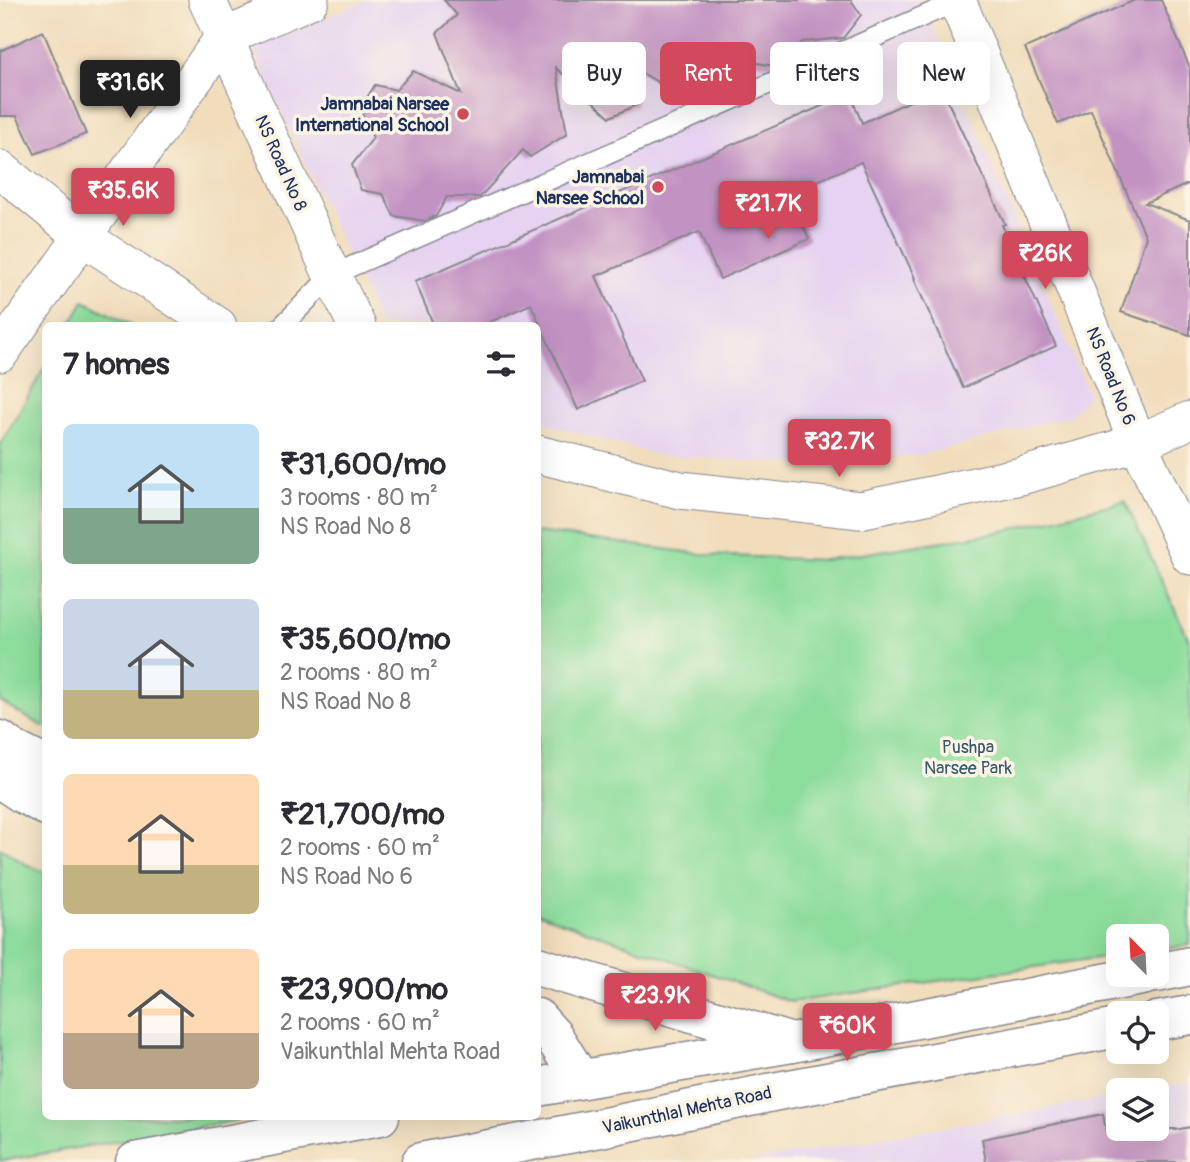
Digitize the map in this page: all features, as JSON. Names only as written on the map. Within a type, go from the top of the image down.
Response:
[{"type":"main road","points":[[0,740],[42,763]]},
{"type":"main road","points":[[0,779],[42,804]]},
{"type":"main road","points":[[1169,970],[1190,966]]},
{"type":"main road","points":[[541,1003],[550,970],[792,1043]]},
{"type":"main road","points":[[541,1086],[792,1043],[1106,983]]},
{"type":"main road","points":[[1169,1019],[1190,1015]]},
{"type":"main road","points":[[541,1022],[554,1037],[580,1079]]},
{"type":"main road","name":"Vaikunthlal Mehta Road","points":[[421,1162],[1106,1030]]},
{"type":"main road","points":[[135,1162],[359,1120]]},
{"type":"street","name":"NS Road No 8","points":[[207,0],[355,322]]},
{"type":"street","points":[[0,353],[223,37],[310,0]]},
{"type":"street","name":"NS Road No 6","points":[[958,1],[1138,443],[1190,556]]},
{"type":"street","points":[[0,169],[83,237],[212,322]]},
{"type":"street","points":[[541,454],[680,490],[860,510],[1021,476],[1138,443],[1190,420]]},
{"type":"lane","points":[[286,322],[332,275],[958,1]]},
{"type":"shaded area","name":"Jamnabai Narsee School","points":[[367,0],[922,0],[940,42],[897,42],[897,105],[966,105],[1089,395],[1070,416],[925,454],[818,466],[659,455],[541,422],[541,322],[378,322],[253,49]]},
{"type":"shaded area","points":[[1190,1083],[1190,1162],[747,1162],[1106,1098],[1106,1141],[1169,1141],[1169,1087]]},
{"type":"green space","points":[[84,301],[125,322],[72,322]]},
{"type":"green space","points":[[42,372],[42,725],[0,701],[0,445]]},
{"type":"green space","name":"Pushpa Narsee Park","points":[[1125,501],[1190,642],[1190,945],[1169,948],[1169,924],[1106,924],[1106,957],[791,1002],[541,914],[541,533],[708,555],[824,560],[1000,532]]},
{"type":"green space","points":[[0,848],[42,871],[42,1120],[240,1120],[0,1161]]},
{"type":"building","name":"Jamnabai Narsee International School","points":[[444,0],[851,0],[861,15],[843,38],[770,42],[770,65],[756,63],[756,42],[660,42],[660,84],[646,75],[646,42],[562,42],[562,73],[556,68],[567,134],[530,157],[523,150],[480,197],[447,197],[436,216],[425,221],[394,216],[383,194],[361,190],[352,165],[373,138],[360,109],[375,85],[396,90],[413,71],[461,94],[437,33],[457,15]]},
{"type":"building","points":[[1135,0],[1161,0],[1190,68],[1190,183],[1145,203],[1190,220],[1190,335],[1121,312],[1146,237],[1091,110],[1058,124],[1025,48]]},
{"type":"building","points":[[43,31],[86,134],[35,154],[17,116],[0,116],[0,51]]},
{"type":"building","name":"Jamnabai Narsee International School","points":[[597,105],[637,105],[610,117]]},
{"type":"building","name":"Jamnabai Narsee School","points":[[824,105],[855,105],[862,123],[902,105],[949,105],[1005,224],[1002,225],[1056,346],[963,388],[861,162],[789,193],[809,239],[720,279],[699,232],[596,276],[642,381],[578,410],[531,304],[490,322],[432,322],[415,281]]},
{"type":"building","points":[[1103,1114],[1106,1141],[1169,1141],[1169,1129],[1190,1127],[1190,1162],[986,1162],[982,1139]]},
{"type":"place","name":"Jamnabai Narsee International School","points":[[463,114]]},
{"type":"place","name":"Jamnabai Narsee School","points":[[658,187]]}]
